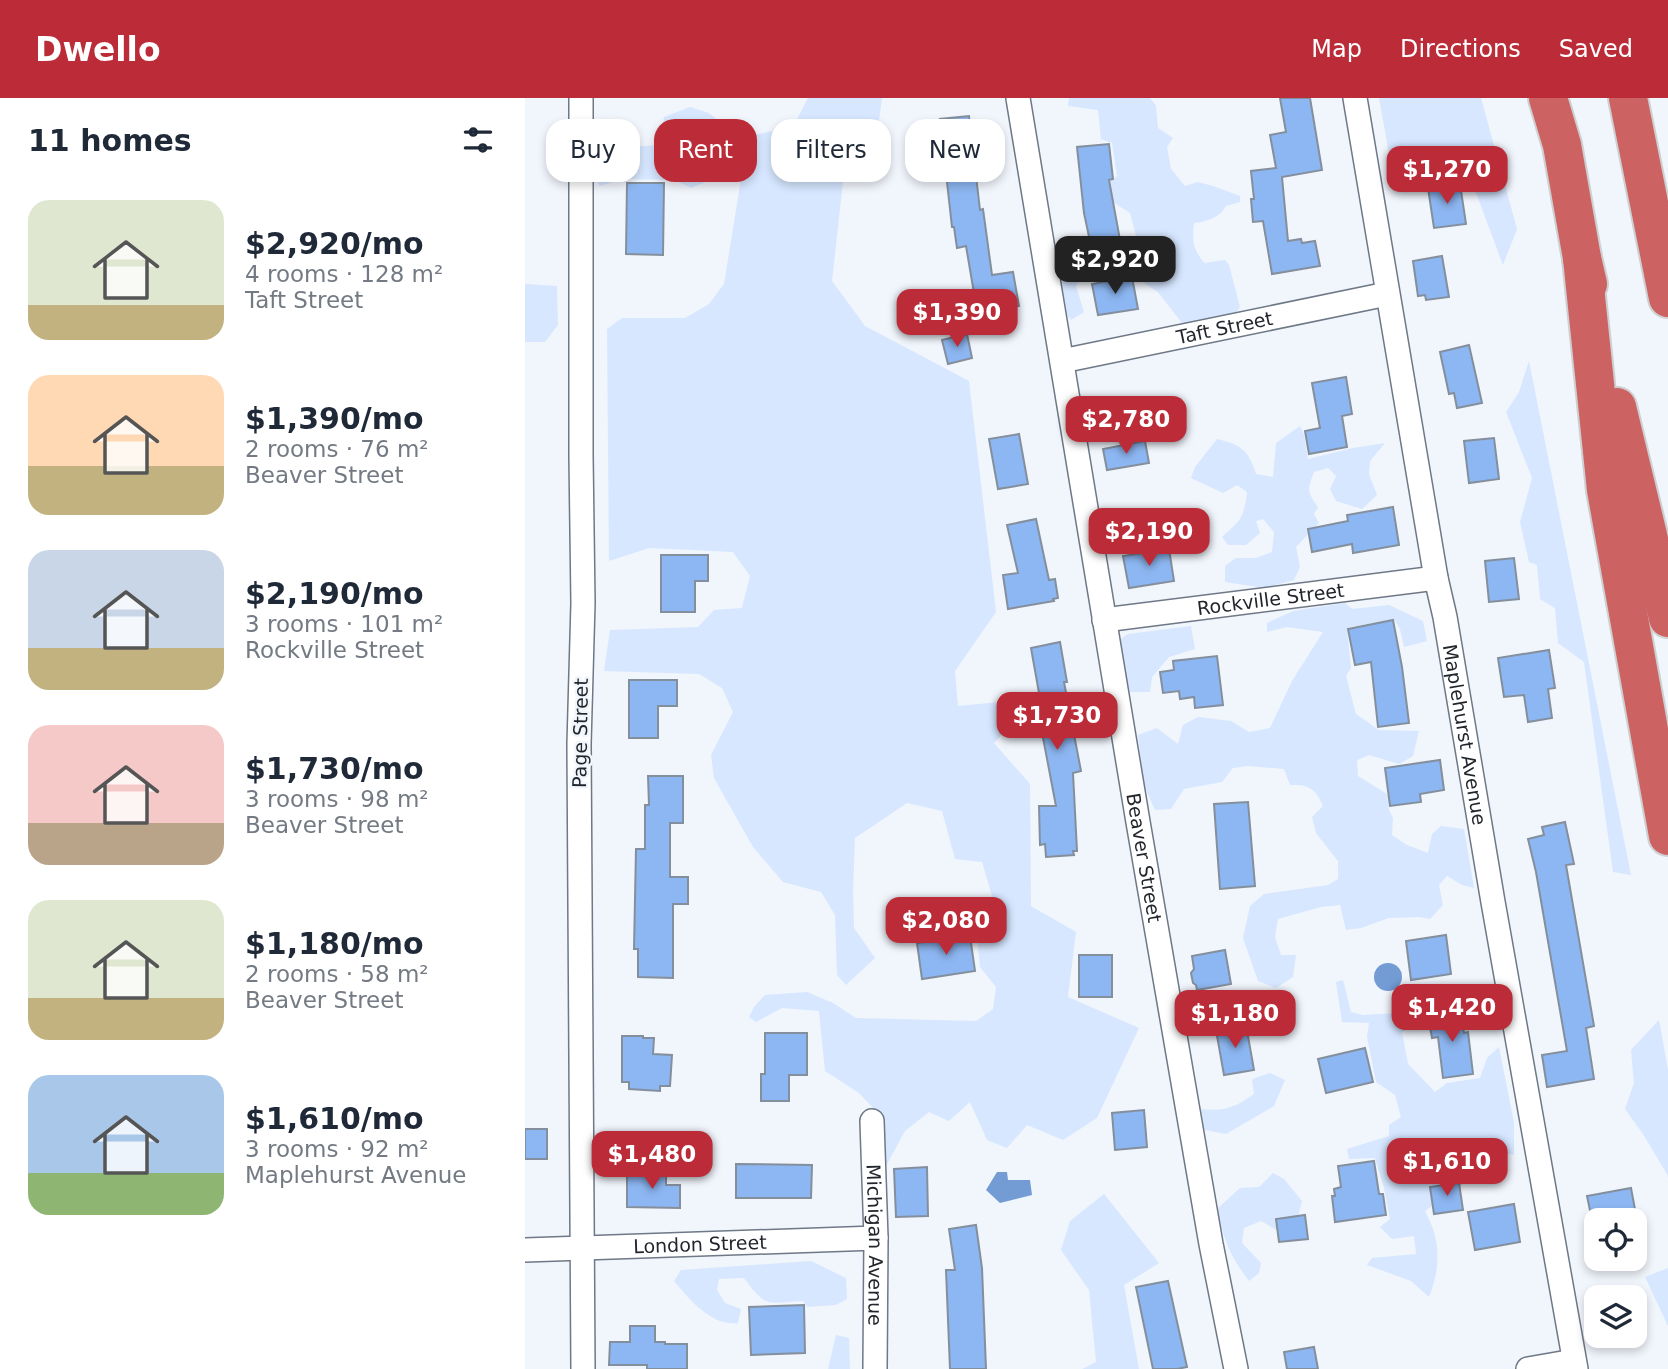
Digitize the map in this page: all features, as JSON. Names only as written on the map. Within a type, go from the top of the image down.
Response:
[{"type":"highway","points":[[1548,98],[1562,145],[1582,258],[1668,618]]},
{"type":"highway","points":[[1628,98],[1668,298]]},
{"type":"highway","points":[[1582,258],[1606,490],[1668,835]]},
{"type":"street","name":"Page Street","points":[[580,98],[583,603],[579,744],[583,1369]]},
{"type":"street","name":"Beaver Street","points":[[1018,98],[1104,620],[1209,1231],[1236,1369]]},
{"type":"street","name":"Maplehurst Avenue","points":[[1355,98],[1436,578],[1448,631],[1575,1365]]},
{"type":"street","name":"Taft Street","points":[[1062,361],[1387,294]]},
{"type":"street","name":"Rockville Street","points":[[1104,620],[1436,578]]},
{"type":"street","name":"Michigan Avenue","points":[[872,1121],[876,1238],[875,1369]]},
{"type":"street","name":"London Street","points":[[525,1250],[876,1238]]},
{"type":"street","points":[[1528,1369],[1575,1365]]},
{"type":"shaded area","points":[[808,98],[882,98],[879,119],[797,119]]},
{"type":"shaded area","points":[[1069,98],[1150,98],[1156,106],[1158,128],[1173,138],[1167,147],[1171,169],[1185,186],[1198,182],[1240,196],[1240,202],[1226,206],[1217,216],[1194,223],[1193,230],[1195,249],[1204,263],[1225,260],[1229,265],[1240,307],[1233,317],[1186,328],[1158,292],[1139,280],[1131,271],[1084,274],[1076,286],[1084,312],[1071,320],[1066,313],[1056,253],[1078,241],[1096,248],[1137,240],[1130,213],[1108,199],[1106,186],[1117,176],[1112,143],[1101,139],[1098,110],[1068,106]]},
{"type":"shaded area","points":[[1379,98],[1481,98],[1517,229],[1503,265],[1459,147],[1389,154]]},
{"type":"shaded area","points":[[690,107],[709,113],[716,119],[664,119]]},
{"type":"shaded area","points":[[771,131],[771,182],[843,182],[832,281],[865,326],[969,381],[996,612],[955,671],[958,706],[1000,702],[1010,726],[994,743],[1030,784],[1031,906],[1076,932],[1068,997],[1139,1028],[1097,1118],[1063,1140],[1027,1125],[1007,1148],[987,1140],[970,1102],[949,1121],[929,1112],[905,1131],[886,1166],[877,1112],[859,1093],[825,1071],[819,1011],[782,1008],[756,1022],[749,1017],[765,995],[807,992],[833,1003],[856,1018],[976,1021],[993,1009],[996,987],[980,967],[976,925],[995,906],[982,862],[955,859],[942,811],[907,803],[855,838],[854,928],[875,958],[846,985],[837,975],[835,915],[821,892],[783,882],[753,847],[714,778],[711,755],[733,712],[722,688],[699,674],[604,671],[610,630],[698,627],[714,610],[742,608],[750,576],[733,552],[649,548],[609,561],[607,329],[622,318],[685,318],[709,304],[724,284],[741,182],[757,182],[757,134]]},
{"type":"shaded area","points":[[654,145],[654,180],[640,179],[640,146]]},
{"type":"shaded area","points":[[597,182],[613,182],[600,186]]},
{"type":"shaded area","points":[[679,182],[706,182],[691,188]]},
{"type":"shaded area","points":[[525,284],[557,286],[558,325],[545,342],[525,342]]},
{"type":"shaded area","points":[[1529,361],[1631,875],[1613,872],[1584,662],[1558,643],[1555,608],[1540,599],[1537,565],[1529,562],[1520,522],[1532,478],[1506,412],[1519,392]]},
{"type":"shaded area","points":[[1300,426],[1308,459],[1385,443],[1370,461],[1369,474],[1377,495],[1362,509],[1336,501],[1330,489],[1336,476],[1328,468],[1314,472],[1309,491],[1318,507],[1314,514],[1319,523],[1296,547],[1300,567],[1294,580],[1265,588],[1225,582],[1225,566],[1236,558],[1256,558],[1272,552],[1274,532],[1263,519],[1256,521],[1260,533],[1246,545],[1228,545],[1222,537],[1241,518],[1247,492],[1237,485],[1223,493],[1191,478],[1195,467],[1217,439],[1243,449],[1256,474],[1273,477],[1276,443]]},
{"type":"shaded area","points":[[1345,603],[1352,609],[1389,605],[1423,621],[1427,641],[1404,647],[1400,629],[1394,619],[1347,628],[1351,668],[1346,676],[1356,714],[1379,730],[1419,731],[1413,756],[1399,764],[1369,755],[1357,760],[1358,776],[1387,794],[1393,818],[1392,835],[1407,845],[1428,853],[1432,834],[1441,826],[1464,829],[1474,888],[1462,885],[1447,876],[1439,885],[1443,905],[1430,919],[1389,918],[1361,928],[1346,930],[1340,905],[1321,907],[1278,919],[1275,937],[1281,955],[1296,955],[1293,977],[1276,988],[1258,981],[1243,938],[1250,906],[1264,894],[1328,885],[1338,879],[1338,861],[1316,833],[1312,817],[1323,806],[1320,800],[1311,789],[1302,785],[1290,785],[1284,769],[1248,766],[1233,768],[1222,782],[1184,789],[1171,809],[1155,810],[1143,783],[1138,735],[1157,728],[1178,744],[1183,725],[1198,717],[1231,721],[1249,732],[1270,728],[1292,681],[1323,632],[1287,627],[1267,632],[1267,623],[1293,611]]},
{"type":"shaded area","points":[[1191,626],[1195,649],[1169,657],[1152,677],[1150,692],[1130,692],[1118,641],[1128,634]]},
{"type":"shaded area","points":[[1343,980],[1351,1012],[1363,1015],[1415,1012],[1414,1027],[1402,1032],[1408,1064],[1435,1092],[1447,1083],[1480,1078],[1487,1058],[1499,1047],[1514,1123],[1514,1155],[1472,1146],[1461,1151],[1468,1176],[1464,1183],[1425,1211],[1434,1233],[1437,1254],[1436,1275],[1429,1297],[1411,1281],[1367,1265],[1372,1258],[1416,1254],[1414,1236],[1392,1239],[1380,1227],[1390,1219],[1375,1158],[1349,1159],[1347,1149],[1389,1136],[1389,1125],[1401,1117],[1395,1095],[1376,1082],[1367,1037],[1369,1023],[1342,1022],[1336,982]]},
{"type":"shaded area","points":[[1659,1020],[1668,1070],[1668,1178],[1625,1109],[1634,1083],[1631,1050]]},
{"type":"shaded area","points":[[1270,1073],[1285,1080],[1274,1106],[1226,1134],[1200,1129],[1199,1109],[1222,1109],[1240,1103],[1254,1094],[1252,1079]]},
{"type":"shaded area","points":[[1273,1173],[1284,1179],[1302,1201],[1296,1225],[1285,1235],[1261,1221],[1244,1228],[1242,1243],[1261,1263],[1259,1273],[1249,1281],[1229,1247],[1217,1209],[1240,1188],[1259,1187]]},
{"type":"shaded area","points":[[1104,1194],[1159,1263],[1124,1285],[1139,1369],[1082,1369],[1096,1362],[1089,1290],[1061,1250],[1070,1221]]},
{"type":"shaded area","points":[[811,1261],[846,1278],[847,1299],[836,1305],[807,1307],[803,1301],[775,1303],[758,1295],[744,1278],[719,1279],[717,1290],[725,1303],[741,1309],[738,1323],[728,1323],[702,1310],[674,1281],[681,1270]]},
{"type":"shaded area","points":[[1668,1268],[1668,1326],[1645,1277]]},
{"type":"shaded area","points":[[836,1335],[849,1338],[850,1369],[828,1369]]},
{"type":"water","points":[[1388,963],[1398,967],[1402,977],[1398,987],[1388,991],[1378,987],[1374,977],[1378,967]]},
{"type":"water","points":[[997,1172],[1007,1172],[1008,1180],[1030,1180],[1032,1195],[1000,1203],[986,1190]]},
{"type":"building","points":[[1280,98],[1310,98],[1322,170],[1282,177],[1288,241],[1315,241],[1320,266],[1272,274],[1263,221],[1253,222],[1251,171],[1276,168],[1270,135],[1286,132]]},
{"type":"building","points":[[969,116],[969,119],[940,119]]},
{"type":"building","points":[[1109,144],[1113,179],[1109,180],[1120,240],[1091,246],[1084,213],[1077,147]]},
{"type":"building","points":[[947,182],[977,182],[992,275],[1013,272],[1019,306],[998,309],[999,316],[972,321],[968,294],[974,293],[966,246],[957,248]]},
{"type":"building","points":[[627,183],[664,183],[663,255],[626,254]]},
{"type":"building","points":[[1460,184],[1466,224],[1434,228],[1428,188]]},
{"type":"building","points":[[1442,256],[1449,297],[1426,300],[1425,295],[1418,296],[1413,261]]},
{"type":"building","points":[[1132,277],[1138,309],[1098,315],[1092,284]]},
{"type":"building","points":[[967,334],[972,358],[948,364],[942,340]]},
{"type":"building","points":[[1469,345],[1482,403],[1457,408],[1454,393],[1449,394],[1440,352]]},
{"type":"building","points":[[1346,377],[1352,414],[1342,416],[1347,447],[1309,454],[1305,431],[1320,428],[1312,383]]},
{"type":"building","points":[[1019,434],[1028,484],[998,489],[989,439]]},
{"type":"building","points":[[1494,438],[1499,479],[1469,483],[1464,441]]},
{"type":"building","points":[[1145,441],[1149,463],[1107,470],[1103,449]]},
{"type":"building","points":[[1393,507],[1399,545],[1353,553],[1352,544],[1312,552],[1308,529],[1348,521],[1347,515]]},
{"type":"building","points":[[1036,519],[1049,580],[1055,579],[1058,598],[1008,609],[1003,575],[1018,573],[1007,525]]},
{"type":"building","points":[[1169,549],[1174,581],[1129,588],[1123,556]]},
{"type":"building","points":[[661,555],[708,555],[708,581],[695,581],[695,612],[661,612]]},
{"type":"building","points":[[1514,558],[1519,599],[1489,602],[1485,561]]},
{"type":"building","points":[[1393,620],[1409,723],[1378,727],[1371,662],[1355,665],[1348,629]]},
{"type":"building","points":[[1060,642],[1067,682],[1064,682],[1081,771],[1073,773],[1077,851],[1073,851],[1074,855],[1046,857],[1045,844],[1040,845],[1039,806],[1056,806],[1040,722],[1044,721],[1031,648]]},
{"type":"building","points":[[1549,650],[1555,688],[1548,689],[1552,718],[1528,722],[1524,695],[1504,697],[1498,658]]},
{"type":"building","points":[[1217,656],[1223,705],[1195,708],[1194,697],[1180,699],[1179,691],[1163,693],[1160,672],[1174,670],[1173,661]]},
{"type":"building","points":[[629,680],[677,680],[677,706],[658,706],[658,738],[629,738]]},
{"type":"building","points":[[1440,760],[1444,790],[1420,794],[1421,802],[1390,806],[1385,768]]},
{"type":"building","points":[[648,776],[683,776],[683,823],[670,823],[670,877],[688,877],[688,904],[673,904],[673,978],[638,977],[638,949],[634,949],[636,849],[645,849],[645,805],[649,805]]},
{"type":"building","points":[[1248,802],[1255,886],[1220,889],[1214,804]]},
{"type":"building","points":[[1565,822],[1574,864],[1566,865],[1594,1026],[1586,1028],[1594,1079],[1547,1087],[1542,1055],[1567,1051],[1528,839],[1544,835],[1542,827]]},
{"type":"building","points":[[1446,935],[1451,974],[1411,980],[1406,941]]},
{"type":"building","points":[[970,936],[975,971],[922,979],[917,943]]},
{"type":"building","points":[[1225,950],[1231,984],[1197,990],[1191,973],[1194,969],[1192,956]]},
{"type":"building","points":[[1079,955],[1112,955],[1112,997],[1079,997]]},
{"type":"building","points":[[1461,1011],[1464,1033],[1468,1032],[1473,1074],[1443,1078],[1438,1037],[1432,1038],[1428,1015]]},
{"type":"building","points":[[1246,1025],[1254,1070],[1224,1075],[1216,1030]]},
{"type":"building","points":[[765,1033],[807,1033],[807,1075],[789,1075],[789,1101],[761,1101],[761,1074],[765,1074]]},
{"type":"building","points":[[622,1036],[654,1038],[653,1054],[672,1055],[670,1086],[660,1086],[660,1091],[629,1089],[629,1082],[622,1082]]},
{"type":"building","points":[[1365,1048],[1373,1082],[1326,1093],[1318,1059]]},
{"type":"building","points":[[1144,1110],[1147,1147],[1115,1150],[1112,1113]]},
{"type":"building","points":[[525,1129],[547,1129],[547,1159],[525,1159]]},
{"type":"building","points":[[1374,1161],[1379,1194],[1383,1194],[1386,1215],[1335,1222],[1332,1196],[1335,1196],[1334,1189],[1341,1187],[1338,1166]]},
{"type":"building","points":[[736,1164],[812,1165],[811,1198],[736,1198]]},
{"type":"building","points":[[927,1167],[928,1216],[896,1217],[894,1169]]},
{"type":"building","points":[[627,1173],[666,1173],[666,1185],[680,1185],[680,1208],[627,1207]]},
{"type":"building","points":[[1459,1183],[1463,1210],[1434,1214],[1430,1187]]},
{"type":"building","points":[[1631,1188],[1635,1208],[1590,1208],[1587,1196]]},
{"type":"building","points":[[1514,1204],[1520,1242],[1475,1250],[1468,1212]]},
{"type":"building","points":[[1305,1215],[1308,1239],[1279,1242],[1276,1219]]},
{"type":"building","points":[[976,1225],[982,1268],[986,1369],[950,1369],[946,1270],[955,1270],[949,1229]]},
{"type":"building","points":[[1168,1281],[1187,1367],[1153,1369],[1136,1287]]},
{"type":"building","points":[[804,1305],[805,1353],[751,1355],[749,1307]]},
{"type":"building","points":[[630,1326],[655,1326],[655,1342],[687,1344],[687,1369],[609,1365],[610,1342],[630,1342]]},
{"type":"building","points":[[1314,1347],[1318,1369],[1287,1369],[1284,1352]]}]
